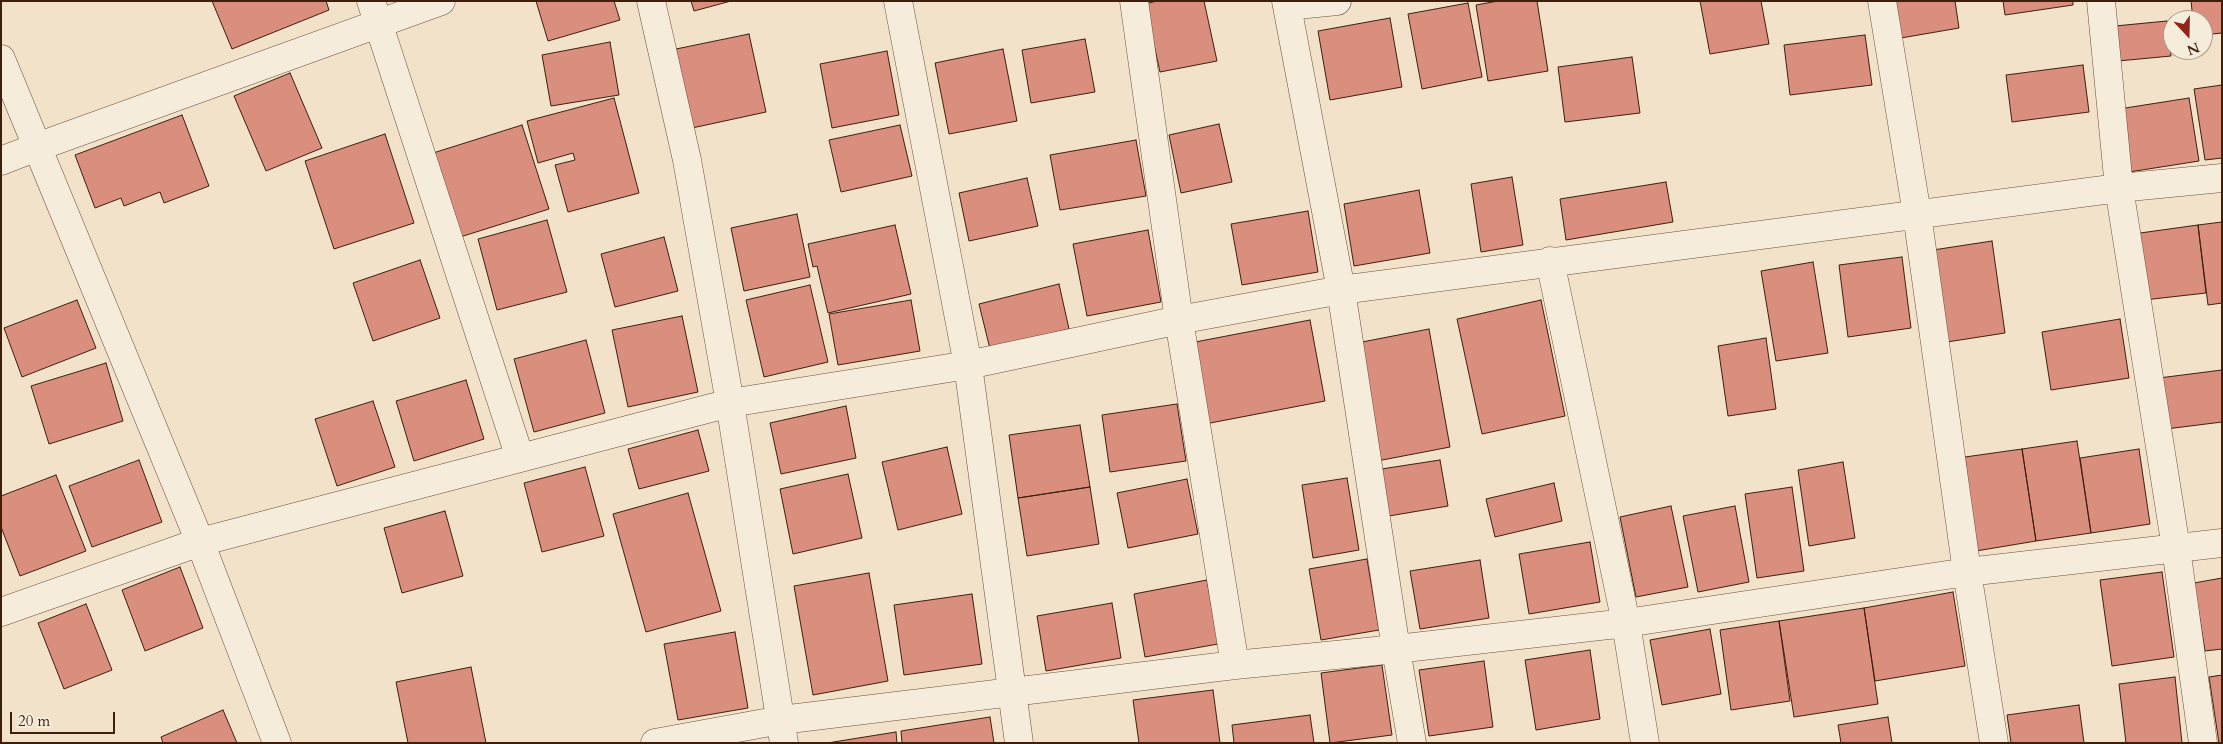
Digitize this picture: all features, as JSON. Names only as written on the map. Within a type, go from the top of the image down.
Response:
[{"type":"street","points":[[1,162],[375,12],[441,1]]},
{"type":"street","points":[[651,1],[687,160],[730,403],[782,732]]},
{"type":"street","points":[[898,1],[968,365],[1019,743]]},
{"type":"street","points":[[1134,1],[1179,320],[1235,665]]},
{"type":"street","points":[[1337,1],[1287,4],[1341,290],[1412,743]]},
{"type":"street","points":[[1882,1],[1917,214],[1967,572],[1994,743]]},
{"type":"street","points":[[2101,1],[2119,188],[2176,548],[2203,743]]},
{"type":"street","points":[[375,12],[520,458]]},
{"type":"street","points":[[1,59],[200,542],[278,743]]},
{"type":"street","points":[[1,612],[200,542],[730,403],[968,365],[1179,320],[1341,290],[1550,261],[2119,188],[2222,178]]},
{"type":"street","points":[[1550,261],[1626,623],[1645,743]]},
{"type":"street","points":[[655,743],[782,732],[1012,692],[1235,665],[1626,623],[1967,572],[2222,543]]},
{"type":"building","points":[[212,1],[326,1],[329,10],[232,49]]},
{"type":"building","points":[[536,1],[614,1],[620,20],[548,41]]},
{"type":"building","points":[[691,1],[731,1],[694,11]]},
{"type":"building","points":[[1157,1],[1204,1],[1217,61],[1160,72],[1145,4]]},
{"type":"building","points":[[1498,1],[1537,1],[1548,71],[1488,81],[1476,5]]},
{"type":"building","points":[[1700,1],[1761,1],[1769,44],[1710,54]]},
{"type":"building","points":[[1895,1],[1955,1],[1959,28],[1901,38]]},
{"type":"building","points":[[2003,1],[2073,1],[2073,5],[2005,15]]},
{"type":"building","points":[[2191,1],[2222,1],[2222,33],[2213,34],[2213,10],[2192,10]]},
{"type":"building","points":[[1468,3],[1482,77],[1422,89],[1408,14]]},
{"type":"building","points":[[1390,18],[1402,87],[1330,100],[1318,31]]},
{"type":"building","points":[[2163,21],[2163,57],[2118,61],[2115,26]]},
{"type":"building","points":[[749,34],[766,112],[692,128],[676,49]]},
{"type":"building","points":[[1865,35],[1872,85],[1790,95],[1784,45]]},
{"type":"building","points":[[1085,39],[1095,92],[1031,103],[1022,50]]},
{"type":"building","points":[[610,42],[619,95],[551,106],[542,55]]},
{"type":"building","points":[[1003,49],[1017,121],[949,134],[935,63]]},
{"type":"building","points":[[887,51],[899,115],[832,128],[820,64]]},
{"type":"building","points":[[1632,57],[1640,113],[1565,122],[1558,67]]},
{"type":"building","points":[[2083,65],[2089,112],[2012,122],[2006,75]]},
{"type":"building","points":[[290,73],[322,148],[266,171],[234,96]]},
{"type":"building","points":[[2222,85],[2222,158],[2205,160],[2194,89]]},
{"type":"building","points":[[614,98],[639,193],[568,212],[555,165],[575,160],[573,153],[538,163],[527,121]]},
{"type":"building","points":[[2189,98],[2199,161],[2129,172],[2119,109]]},
{"type":"building","points":[[182,115],[209,186],[164,203],[160,192],[124,206],[121,198],[95,208],[75,155]]},
{"type":"building","points":[[1219,124],[1232,182],[1181,193],[1169,135]]},
{"type":"building","points":[[522,125],[549,209],[457,238],[430,154]]},
{"type":"building","points":[[900,125],[912,176],[841,192],[829,140]]},
{"type":"building","points":[[385,134],[414,223],[334,249],[305,161]]},
{"type":"building","points":[[1136,140],[1146,196],[1060,210],[1050,155]]},
{"type":"building","points":[[1512,177],[1523,245],[1481,252],[1471,184]]},
{"type":"building","points":[[1027,178],[1038,226],[969,241],[959,193]]},
{"type":"building","points":[[1666,182],[1673,222],[1566,240],[1560,199]]},
{"type":"building","points":[[1419,190],[1430,253],[1354,266],[1344,204]]},
{"type":"building","points":[[1308,211],[1318,272],[1242,285],[1231,224]]},
{"type":"building","points":[[797,214],[810,277],[744,291],[731,228]]},
{"type":"building","points":[[547,220],[567,292],[497,310],[478,239]]},
{"type":"building","points":[[2222,222],[2222,303],[2208,305],[2198,225]]},
{"type":"building","points":[[895,225],[911,294],[828,313],[817,266],[813,267],[808,244]]},
{"type":"building","points":[[2198,225],[2206,293],[2144,300],[2133,234]]},
{"type":"building","points":[[1148,230],[1161,302],[1087,316],[1073,244]]},
{"type":"building","points":[[664,237],[678,291],[615,307],[601,254]]},
{"type":"building","points":[[1992,241],[2005,333],[1947,342],[1933,250]]},
{"type":"building","points":[[1902,257],[1911,328],[1848,337],[1839,265]]},
{"type":"building","points":[[420,260],[440,318],[373,341],[353,283]]},
{"type":"building","points":[[1813,262],[1828,353],[1776,361],[1761,271]]},
{"type":"building","points":[[1059,284],[1069,329],[990,349],[979,304]]},
{"type":"building","points":[[810,285],[828,362],[764,377],[746,300]]},
{"type":"building","points":[[77,300],[96,348],[22,377],[4,328]]},
{"type":"building","points":[[911,300],[920,351],[838,365],[829,314]]},
{"type":"building","points":[[1541,300],[1565,416],[1482,434],[1457,319]]},
{"type":"building","points":[[682,316],[698,392],[628,407],[612,330]]},
{"type":"building","points":[[2120,319],[2129,378],[2051,390],[2042,332]]},
{"type":"building","points":[[1310,320],[1325,401],[1205,424],[1190,343]]},
{"type":"building","points":[[1429,329],[1450,447],[1377,461],[1357,343]]},
{"type":"building","points":[[1766,338],[1776,409],[1728,416],[1718,346]]},
{"type":"building","points":[[586,340],[605,413],[534,432],[514,359]]},
{"type":"building","points":[[106,363],[123,421],[49,444],[31,386]]},
{"type":"building","points":[[2222,370],[2222,422],[2166,429],[2159,378]]},
{"type":"building","points":[[466,380],[484,439],[414,461],[396,401]]},
{"type":"building","points":[[373,401],[395,467],[337,486],[315,419]]},
{"type":"building","points":[[1177,404],[1186,461],[1110,472],[1102,415]]},
{"type":"building","points":[[846,406],[856,458],[781,474],[770,423]]},
{"type":"building","points":[[1080,425],[1090,487],[1018,498],[1009,435]]},
{"type":"building","points":[[698,430],[709,471],[639,489],[628,449]]},
{"type":"building","points":[[2077,441],[2091,533],[2036,541],[2022,449]]},
{"type":"building","points":[[947,447],[962,514],[898,530],[882,462]]},
{"type":"building","points":[[2022,449],[2036,541],[1976,551],[1965,457]]},
{"type":"building","points":[[2139,449],[2150,524],[2091,533],[2080,458]]},
{"type":"building","points":[[139,460],[162,522],[92,547],[69,486]]},
{"type":"building","points":[[1440,460],[1448,506],[1383,517],[1375,470]]},
{"type":"building","points":[[1843,462],[1855,538],[1809,546],[1798,470]]},
{"type":"building","points":[[585,467],[604,536],[542,552],[524,483]]},
{"type":"building","points":[[848,474],[862,538],[793,554],[780,489]]},
{"type":"building","points":[[56,475],[86,551],[20,576],[1,527],[1,496]]},
{"type":"building","points":[[1347,478],[1359,550],[1313,558],[1302,485]]},
{"type":"building","points":[[1187,479],[1198,534],[1128,548],[1117,493]]},
{"type":"building","points":[[1554,483],[1562,521],[1495,537],[1486,499]]},
{"type":"building","points":[[1090,487],[1099,544],[1027,556],[1018,498]]},
{"type":"building","points":[[1792,487],[1804,571],[1757,578],[1745,494]]},
{"type":"building","points":[[688,493],[721,611],[646,632],[613,514]]},
{"type":"building","points":[[1671,506],[1688,587],[1636,597],[1620,517]]},
{"type":"building","points":[[1735,506],[1749,582],[1698,592],[1683,516]]},
{"type":"building","points":[[445,511],[463,576],[402,593],[384,528]]},
{"type":"building","points":[[1590,542],[1600,602],[1529,614],[1519,554]]},
{"type":"building","points":[[1367,559],[1379,630],[1321,640],[1309,569]]},
{"type":"building","points":[[1480,560],[1489,618],[1420,629],[1410,571]]},
{"type":"building","points":[[180,567],[203,628],[145,651],[122,590]]},
{"type":"building","points":[[2162,572],[2174,657],[2112,666],[2100,580]]},
{"type":"building","points":[[869,573],[888,681],[813,695],[794,586]]},
{"type":"building","points":[[2222,578],[2222,649],[2205,651],[2194,583]]},
{"type":"building","points":[[1207,580],[1218,644],[1145,657],[1134,594]]},
{"type":"building","points":[[1953,592],[1965,666],[1875,681],[1864,608]]},
{"type":"building","points":[[972,594],[982,664],[904,675],[894,605]]},
{"type":"building","points":[[1112,603],[1121,658],[1046,671],[1037,616]]},
{"type":"building","points":[[86,604],[112,670],[64,689],[38,623]]},
{"type":"building","points":[[1864,608],[1878,704],[1794,717],[1779,621]]},
{"type":"building","points":[[1779,621],[1790,701],[1731,710],[1720,630]]},
{"type":"building","points":[[1710,629],[1721,694],[1662,705],[1650,640]]},
{"type":"building","points":[[735,632],[748,708],[678,720],[664,644]]},
{"type":"building","points":[[1590,650],[1600,719],[1536,730],[1525,660]]},
{"type":"building","points":[[1484,661],[1493,727],[1429,736],[1419,670]]},
{"type":"building","points":[[1382,665],[1392,735],[1330,743],[1321,673]]},
{"type":"building","points":[[471,667],[486,743],[408,743],[396,682]]},
{"type":"building","points":[[2222,675],[2222,743],[2219,743],[2209,677]]},
{"type":"building","points":[[2175,677],[2182,743],[2126,743],[2119,684]]},
{"type":"building","points":[[1213,690],[1220,743],[1139,743],[1133,700]]},
{"type":"building","points":[[2079,705],[2084,743],[2011,743],[2007,715]]},
{"type":"building","points":[[223,710],[237,743],[163,743],[161,737]]},
{"type":"building","points":[[1310,715],[1314,743],[1234,743],[1232,725]]},
{"type":"building","points":[[990,717],[994,743],[902,743],[901,731]]},
{"type":"building","points":[[1888,717],[1892,743],[1841,743],[1838,725]]},
{"type":"building","points":[[896,732],[897,743],[827,743]]}]
